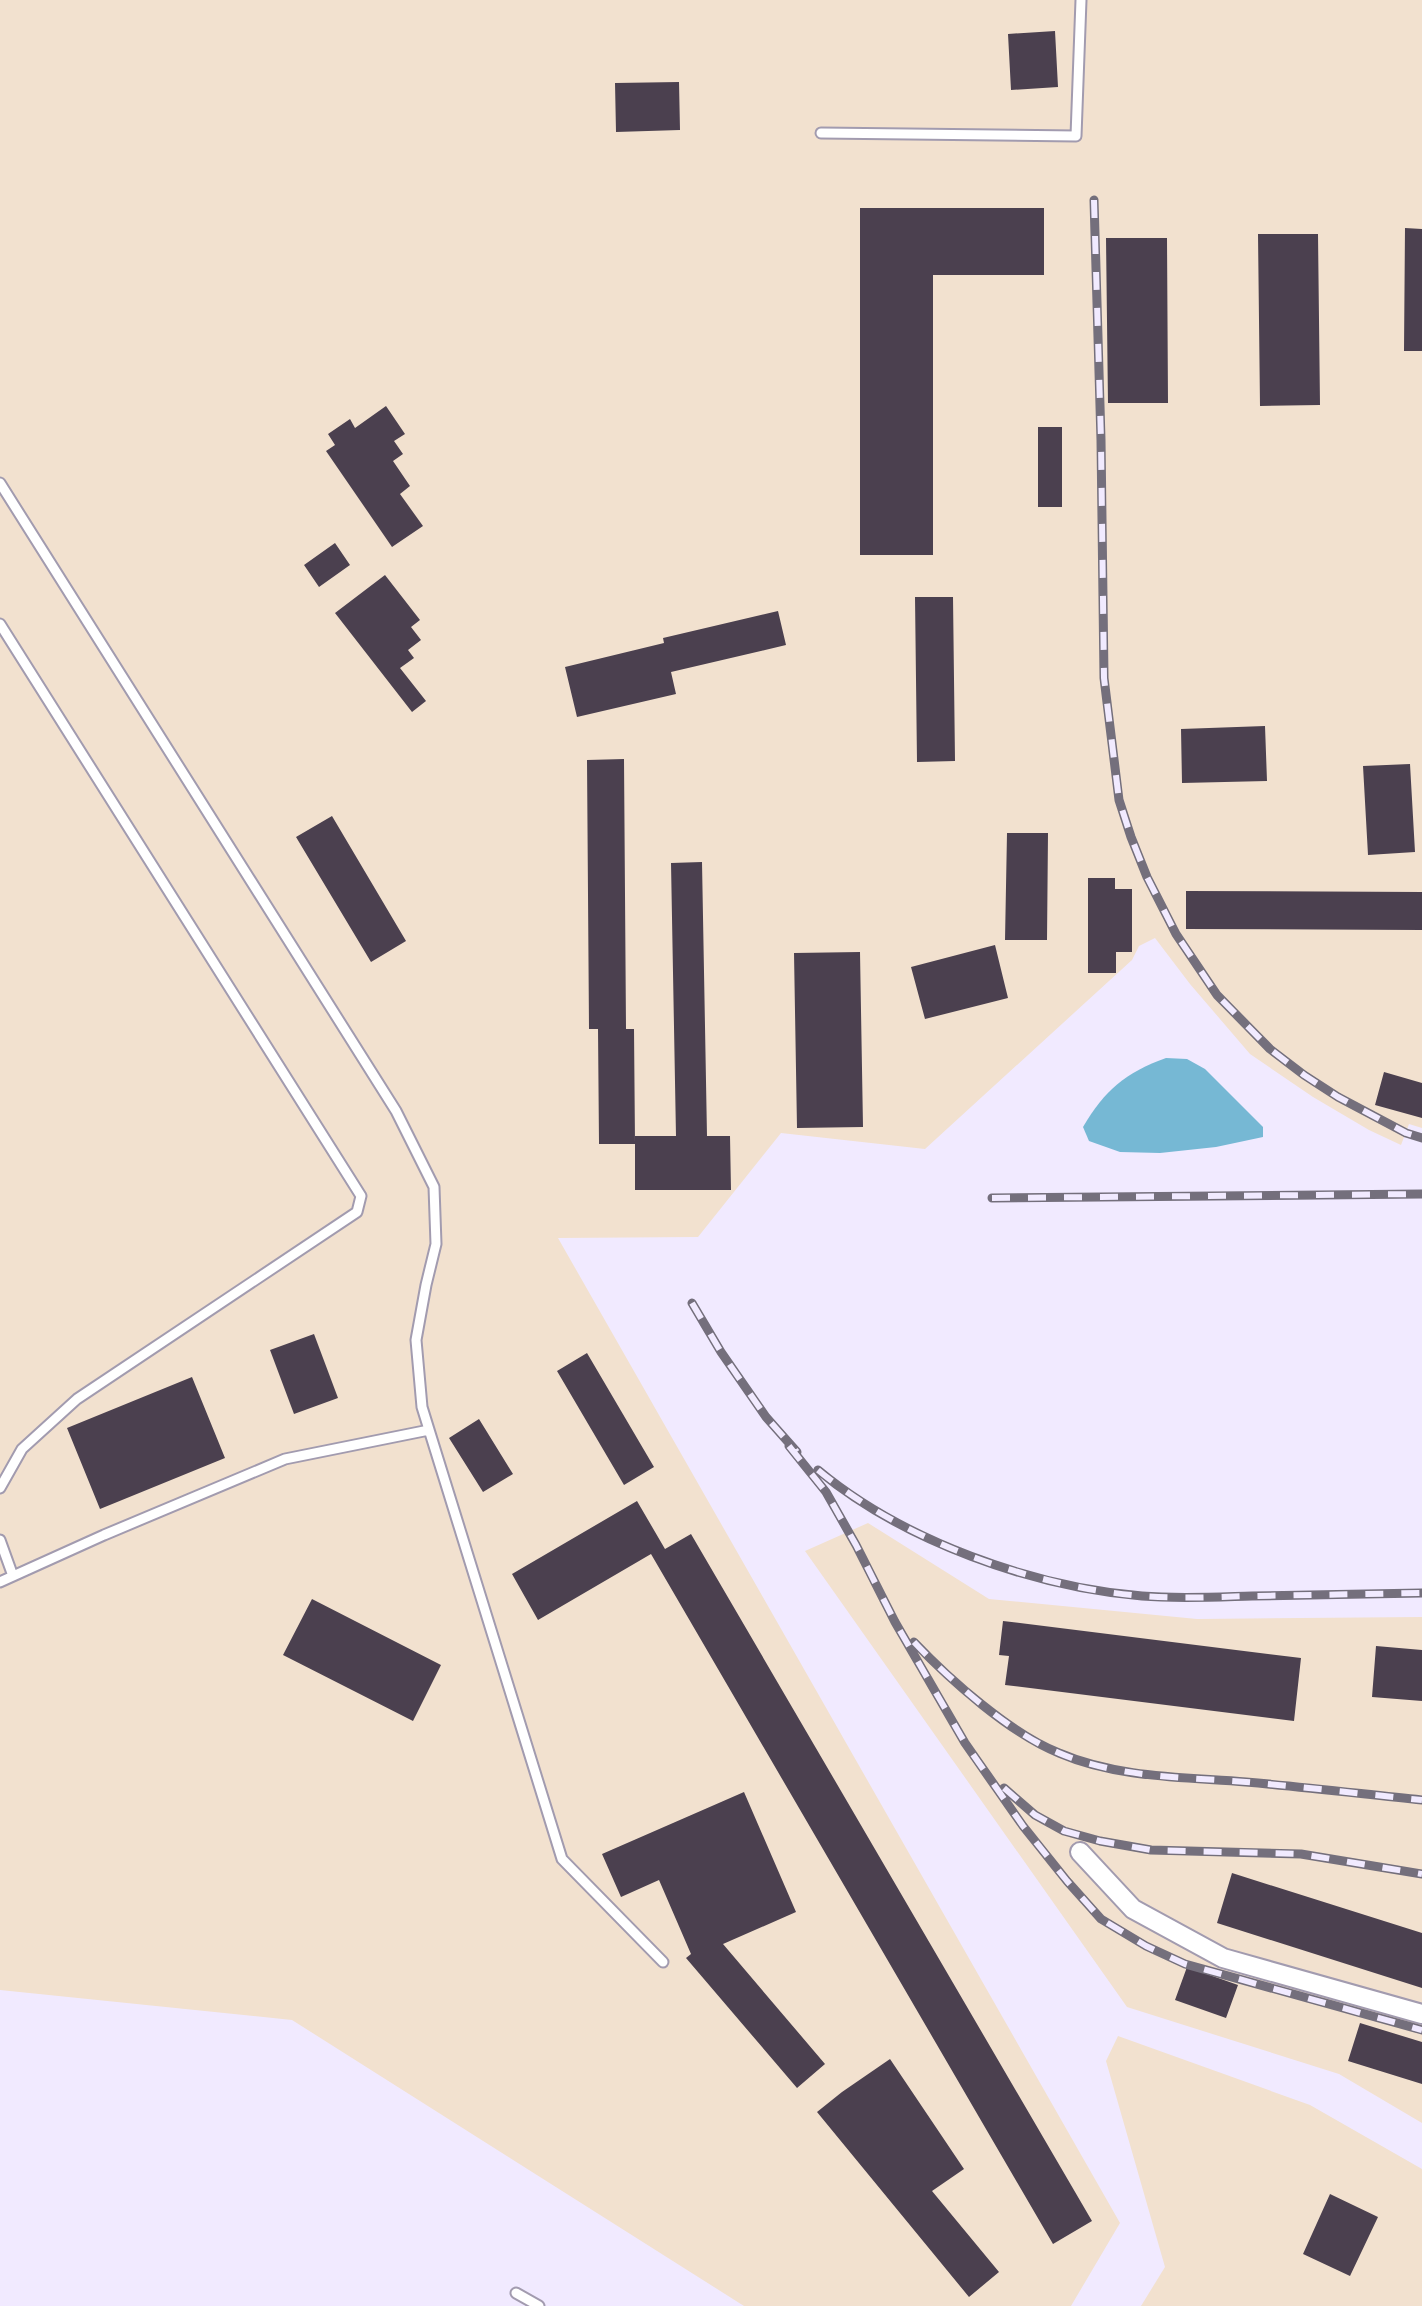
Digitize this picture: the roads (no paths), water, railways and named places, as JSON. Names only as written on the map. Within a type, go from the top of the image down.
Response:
[{"type":"street","points":[[1080,1852],[1133,1909],[1223,1958],[1422,2014]]},
{"type":"lane","points":[[821,133],[1076,136],[1081,0]]},
{"type":"lane","points":[[0,483],[396,1111],[434,1187],[436,1244],[416,1340],[422,1407],[562,1859],[663,1962]]},
{"type":"lane","points":[[0,506],[11,500]]},
{"type":"lane","points":[[0,624],[361,1196],[357,1212],[77,1399],[22,1449],[0,1488]]},
{"type":"lane","points":[[0,1582],[285,1459],[429,1430]]},
{"type":"lane","points":[[0,1540],[13,1576]]},
{"type":"lane","points":[[516,2293],[539,2306]]},
{"type":"water","points":[[1166,1058],[1187,1059],[1205,1069],[1263,1127],[1263,1137],[1216,1147],[1160,1153],[1120,1152],[1089,1141],[1083,1127],[1108,1093],[1128,1076]]},
{"type":"railway","points":[[1094,200],[1104,678],[1119,800],[1131,837],[1176,934],[1217,995],[1270,1049],[1304,1075],[1338,1097],[1406,1133],[1422,1138]]},
{"type":"railway","points":[[992,1198],[1422,1194]]},
{"type":"railway","points":[[692,1303],[766,1417],[797,1452]]},
{"type":"railway","points":[[789,1446],[826,1492],[895,1622],[965,1743],[1023,1826],[1101,1919],[1146,1946],[1185,1964],[1422,2030]]},
{"type":"railway","points":[[818,1470],[852,1495],[929,1539],[1014,1571],[1100,1591],[1169,1597],[1422,1593]]},
{"type":"railway","points":[[914,1642],[963,1689],[1002,1720],[1040,1744],[1081,1761],[1151,1775],[1422,1800]]},
{"type":"railway","points":[[1004,1788],[1035,1815],[1064,1831],[1100,1841],[1151,1850],[1301,1854],[1422,1874]]}]
